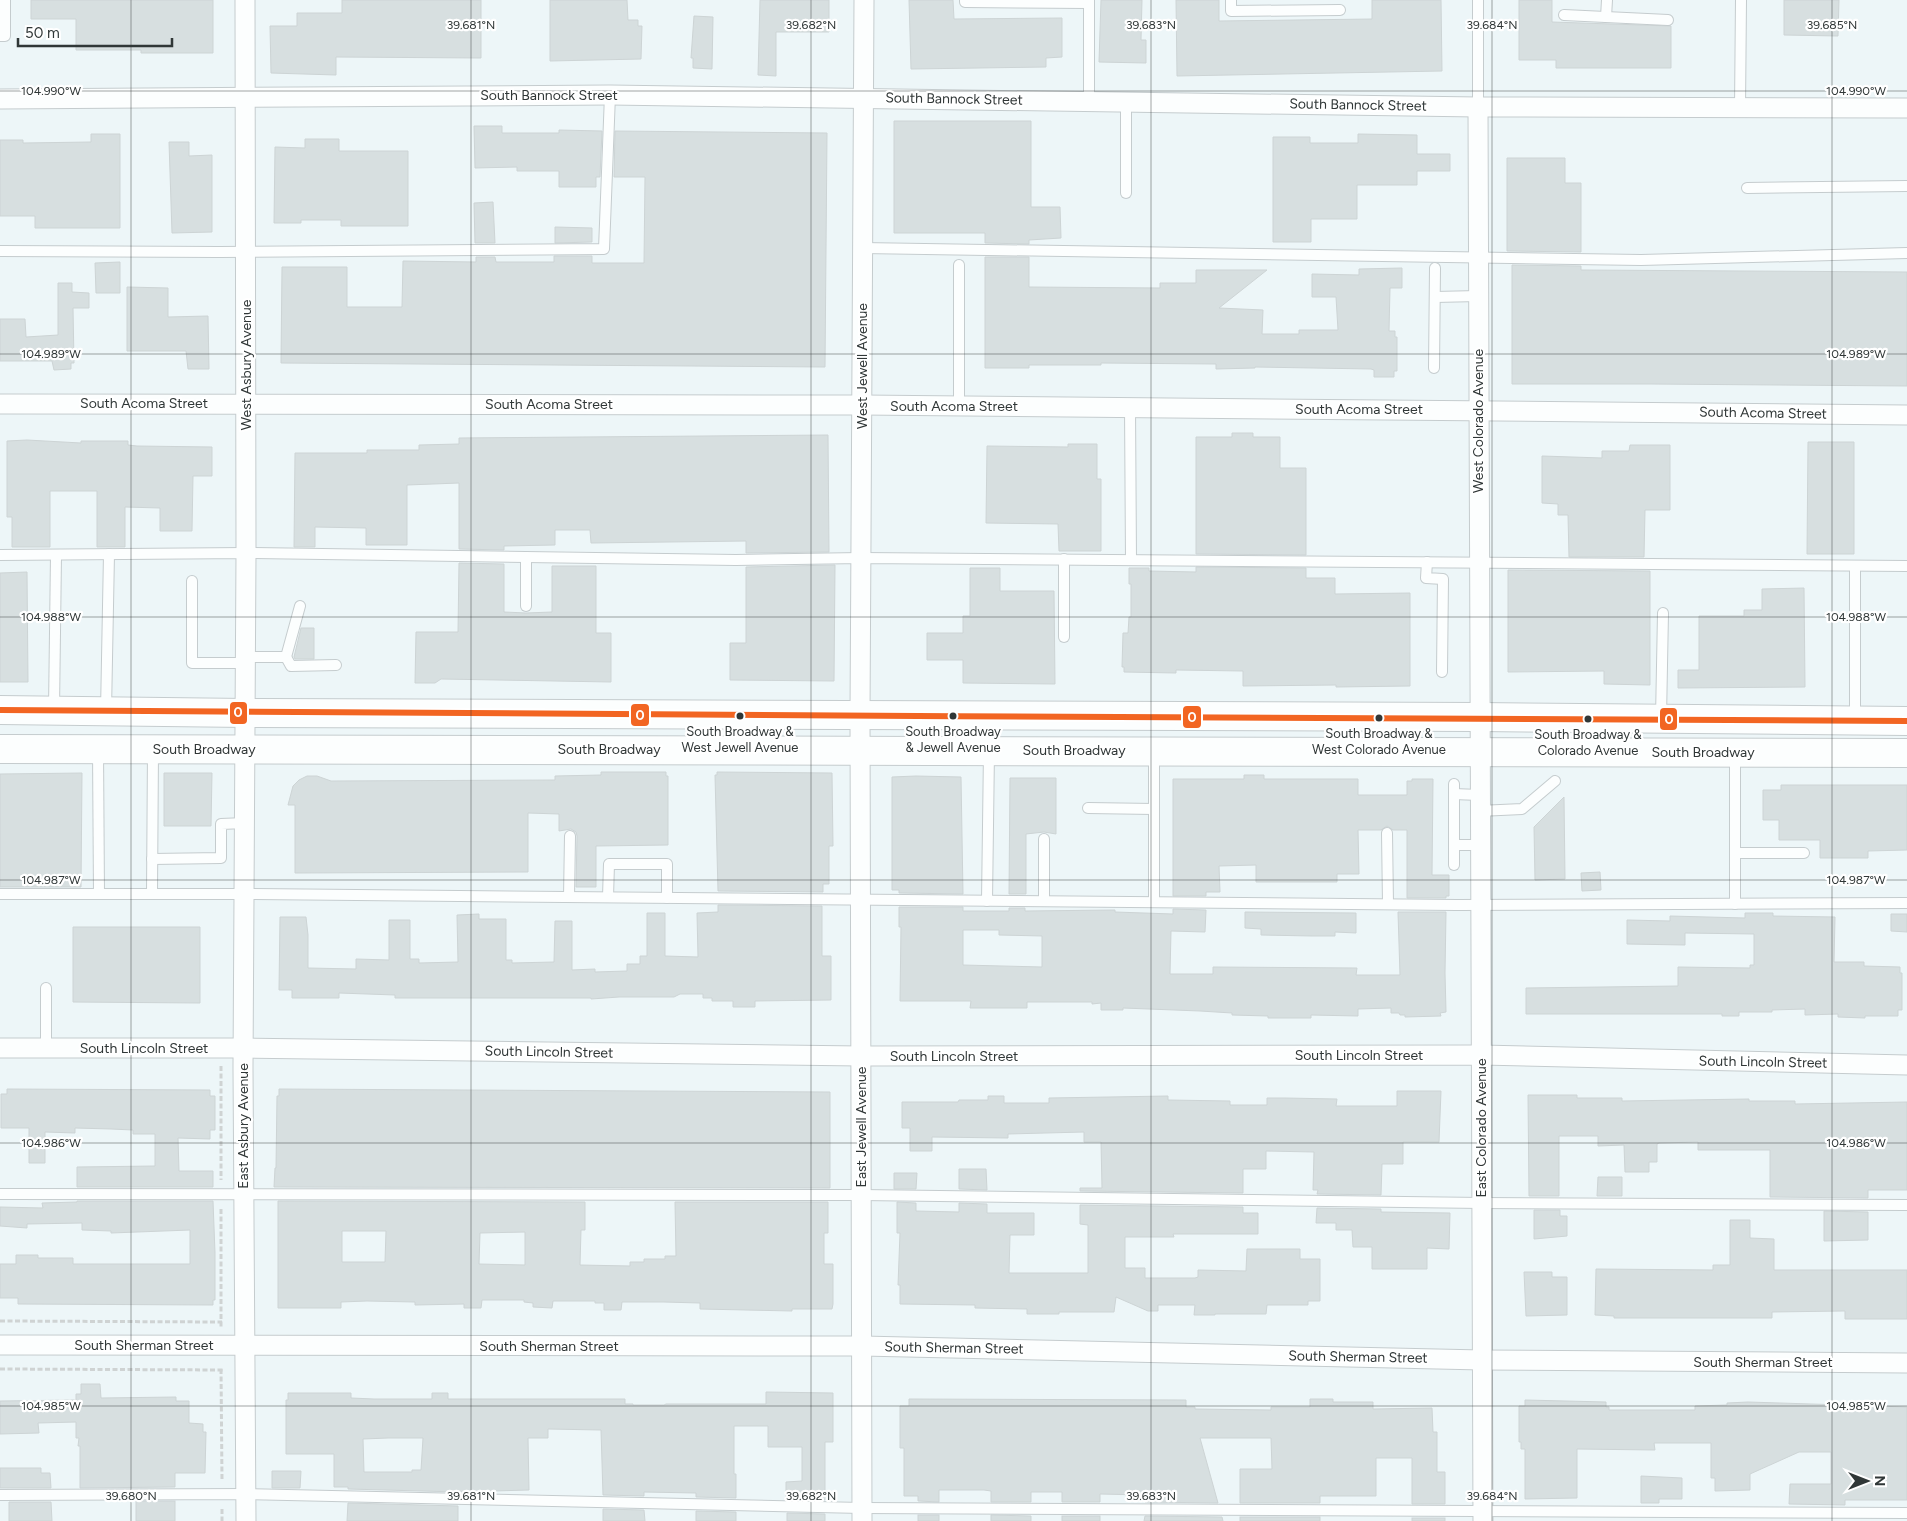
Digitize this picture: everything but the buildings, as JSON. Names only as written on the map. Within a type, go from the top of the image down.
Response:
[{"type":"main road","name":"South Broadway","points":[[0,710],[106,712],[246,731],[1479,734],[1735,752],[1907,753]]},
{"type":"main road","name":"South Broadway","points":[[0,749],[153,749],[246,731],[860,732],[990,750],[1154,750],[1479,734],[1660,719],[1907,721]]},
{"type":"street","name":"West Asbury Avenue","points":[[245,0],[246,731]]},
{"type":"street","name":"West Jewell Avenue","points":[[860,732],[864,0]]},
{"type":"street","name":"South Bannock Street","points":[[0,99],[610,95],[1478,107],[1907,108]]},
{"type":"street","name":"West Colorado Avenue","points":[[1478,107],[1479,734]]},
{"type":"street","name":"South Acoma Street","points":[[0,404],[862,405],[1907,414]]},
{"type":"street","name":"East Asbury Avenue","points":[[246,731],[243,1048],[246,1521]]},
{"type":"street","name":"East Jewell Avenue","points":[[860,732],[862,1515]]},
{"type":"street","name":"East Colorado Avenue","points":[[1479,734],[1483,1517]]},
{"type":"street","name":"South Lincoln Street","points":[[0,1048],[243,1048],[860,1056],[1481,1055],[1907,1065]]},
{"type":"street","name":"South Sherman Street","points":[[0,1345],[862,1346],[1482,1360],[1907,1363]]},
{"type":"lane","points":[[0,36],[5,36],[5,0]]},
{"type":"lane","points":[[965,0],[965,2],[1089,1],[1089,102]]},
{"type":"lane","points":[[1231,0],[1231,11],[1340,10]]},
{"type":"lane","points":[[1478,0],[1478,107]]},
{"type":"lane","points":[[1606,17],[1607,0]]},
{"type":"lane","points":[[1740,108],[1742,0]]},
{"type":"lane","points":[[1564,15],[1668,20]]},
{"type":"lane","points":[[0,251],[604,248],[610,95]]},
{"type":"lane","points":[[1126,102],[1126,193]]},
{"type":"lane","points":[[1747,188],[1907,186]]},
{"type":"lane","points":[[862,248],[1641,260],[1907,253]]},
{"type":"lane","points":[[959,264],[959,406]]},
{"type":"lane","points":[[1434,268],[1434,368]]},
{"type":"lane","points":[[1434,297],[1478,296]]},
{"type":"lane","points":[[1130,407],[1131,560]]},
{"type":"lane","points":[[0,555],[246,553],[727,560],[861,558],[1064,559],[1907,566]]},
{"type":"lane","points":[[54,711],[56,554]]},
{"type":"lane","points":[[106,712],[109,554]]},
{"type":"lane","points":[[526,557],[526,606]]},
{"type":"lane","points":[[1064,559],[1064,637]]},
{"type":"lane","points":[[1427,562],[1426,578],[1443,579],[1442,672]]},
{"type":"lane","points":[[1855,721],[1856,566]]},
{"type":"lane","points":[[192,581],[192,663],[286,657]]},
{"type":"lane","points":[[300,606],[286,657],[290,666],[336,666]]},
{"type":"lane","points":[[1660,719],[1663,613]]},
{"type":"lane","points":[[98,749],[99,894]]},
{"type":"lane","points":[[152,894],[153,749]]},
{"type":"lane","points":[[987,901],[990,750]]},
{"type":"lane","points":[[1154,750],[1154,902]]},
{"type":"lane","points":[[1735,752],[1735,904]]},
{"type":"lane","points":[[1454,865],[1454,789],[1480,803],[1522,808],[1555,781]]},
{"type":"lane","points":[[1088,808],[1154,809]]},
{"type":"lane","points":[[152,859],[221,858],[221,824],[245,823]]},
{"type":"lane","points":[[1387,833],[1388,904]]},
{"type":"lane","points":[[569,897],[570,836]]},
{"type":"lane","points":[[1044,839],[1044,901]]},
{"type":"lane","points":[[1454,845],[1480,845]]},
{"type":"lane","points":[[1735,853],[1804,853]]},
{"type":"lane","points":[[608,897],[609,864],[667,864],[667,898]]},
{"type":"lane","points":[[0,894],[244,894],[1480,905],[1907,903]]},
{"type":"lane","points":[[46,988],[46,1048]]},
{"type":"lane","points":[[0,1194],[861,1195],[1482,1203],[1907,1205]]},
{"type":"lane","points":[[0,1495],[246,1494],[862,1515],[1483,1517],[1907,1513]]},
{"type":"path","points":[[0,1321],[230,1322]]},
{"type":"path","points":[[221,1360],[222,1521]]},
{"type":"path","points":[[0,1369],[231,1370]]},
{"type":"transit line","name":"0","points":[[0,710],[238,713],[1907,721]]},
{"type":"place","name":"South Broadway & West Jewell Avenue","points":[[740,716]]},
{"type":"place","name":"South Broadway & Jewell Avenue","points":[[953,716]]},
{"type":"place","name":"South Broadway & West Colorado Avenue","points":[[1379,718]]},
{"type":"place","name":"South Broadway & Colorado Avenue","points":[[1588,719]]}]
